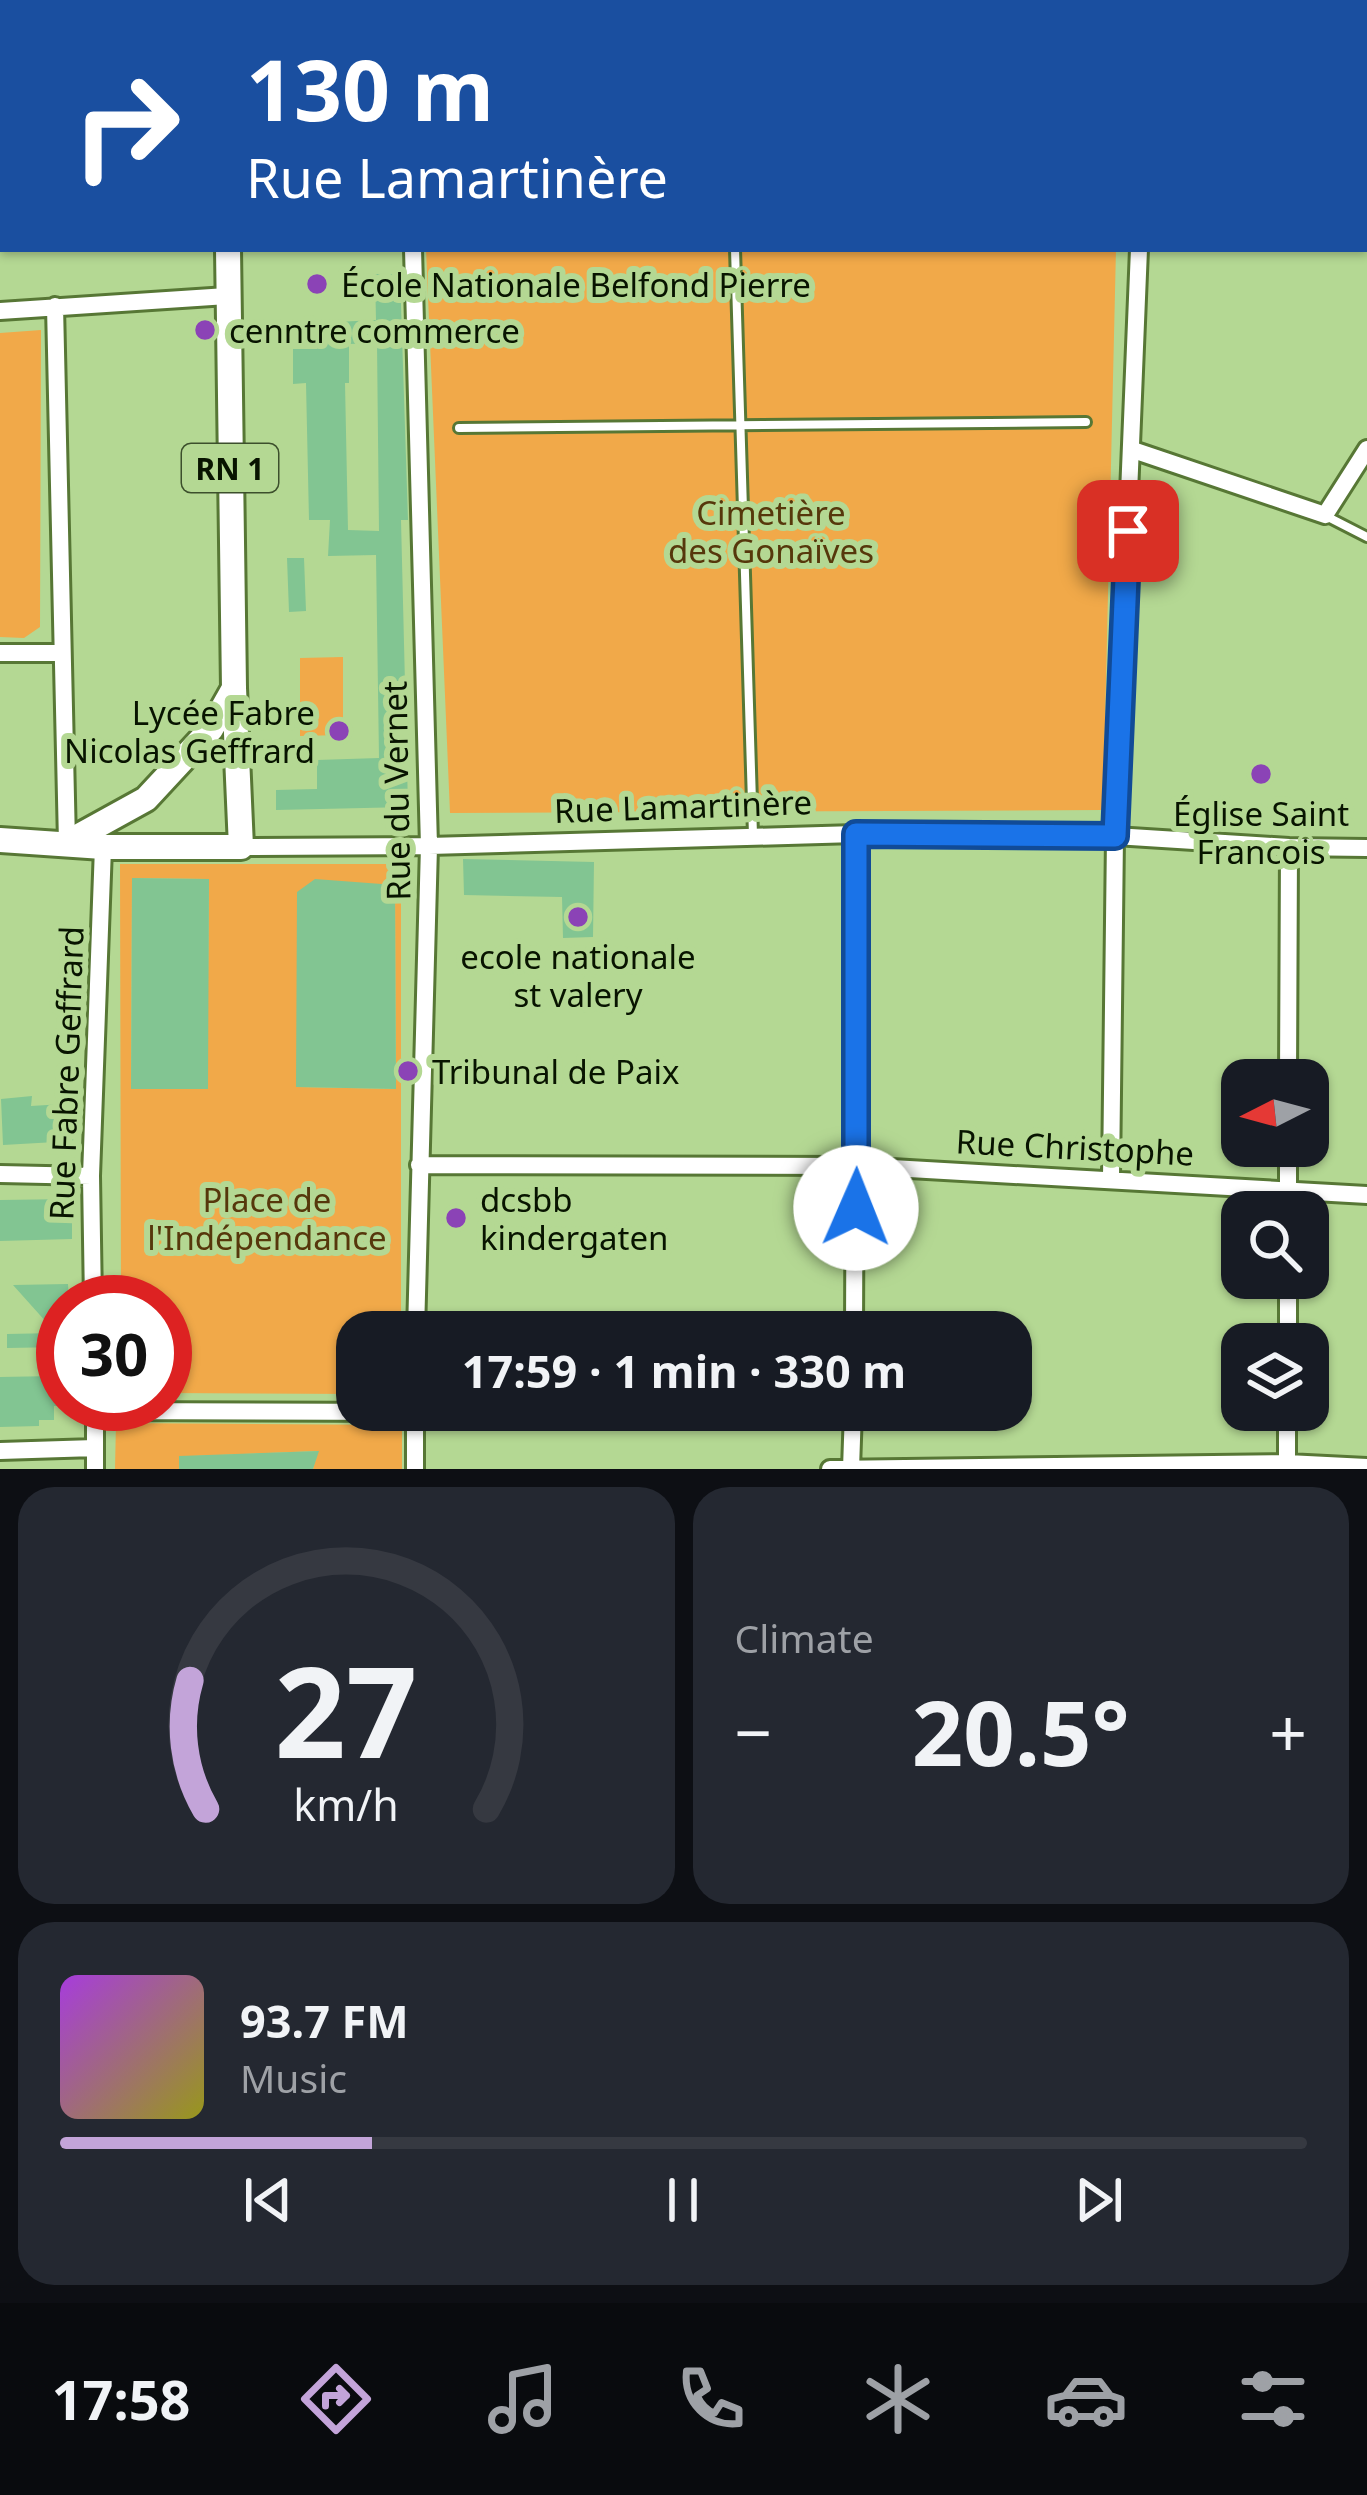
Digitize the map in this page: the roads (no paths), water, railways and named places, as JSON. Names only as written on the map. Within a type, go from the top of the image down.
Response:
[{"type":"main road","name":"RN 1","points":[[228,252],[241,847]]},
{"type":"main road","points":[[67,843],[146,799],[211,729],[234,688]]},
{"type":"main road","name":"Rue Lamartinère","points":[[0,840],[103,847],[241,847]]},
{"type":"street","name":"Rue du Vernet","points":[[413,252],[429,846],[416,1311]]},
{"type":"street","points":[[1111,1178],[1115,836],[1139,252]]},
{"type":"street","points":[[0,311],[227,296]]},
{"type":"street","points":[[55,306],[67,843]]},
{"type":"street","points":[[1133,450],[1324,515],[1367,449]]},
{"type":"street","points":[[0,653],[62,653]]},
{"type":"street","points":[[854,1311],[856,834]]},
{"type":"street","name":"Rue Lamartinère","points":[[241,847],[856,834],[1115,836],[1289,848],[1367,848]]},
{"type":"street","name":"Rue Fabre Geffrard","points":[[93,1275],[91,1176],[103,847]]},
{"type":"street","points":[[1288,1059],[1289,848]]},
{"type":"street","name":"Rue Christophe","points":[[419,1165],[857,1166],[1367,1195]]},
{"type":"street","points":[[1288,1167],[1288,1190]]},
{"type":"street","points":[[0,1174],[91,1176]]},
{"type":"street","points":[[192,1409],[336,1410]]},
{"type":"street","points":[[95,1431],[95,1469]]},
{"type":"street","points":[[415,1431],[415,1469]]},
{"type":"street","points":[[851,1469],[852,1431]]},
{"type":"street","points":[[1287,1431],[1287,1466]]},
{"type":"street","points":[[0,1450],[95,1448]]},
{"type":"street","points":[[830,1469],[1367,1467]]},
{"type":"lane","points":[[735,252],[753,837]]},
{"type":"lane","points":[[459,428],[1086,422]]},
{"type":"lane","points":[[1324,515],[1367,536]]},
{"type":"place","name":"École Nationale Belfond Pierre","points":[[317,284]]},
{"type":"place","name":"cenntre commerce","points":[[205,330]]},
{"type":"place","name":"Lycée Fabre Nicolas Geffrard","points":[[339,731]]},
{"type":"place","name":"Église Saint Francois","points":[[1261,774]]},
{"type":"place","name":"ecole nationale st valery","points":[[578,917]]},
{"type":"place","name":"Tribunal de Paix","points":[[408,1071]]},
{"type":"place","name":"dcsbb kindergaten","points":[[456,1218]]},
{"type":"park label","name":"Cimetière des Gonaïves","points":[[771,531]]},
{"type":"park label","name":"Place de l'Indépendance","points":[[267,1218]]}]
